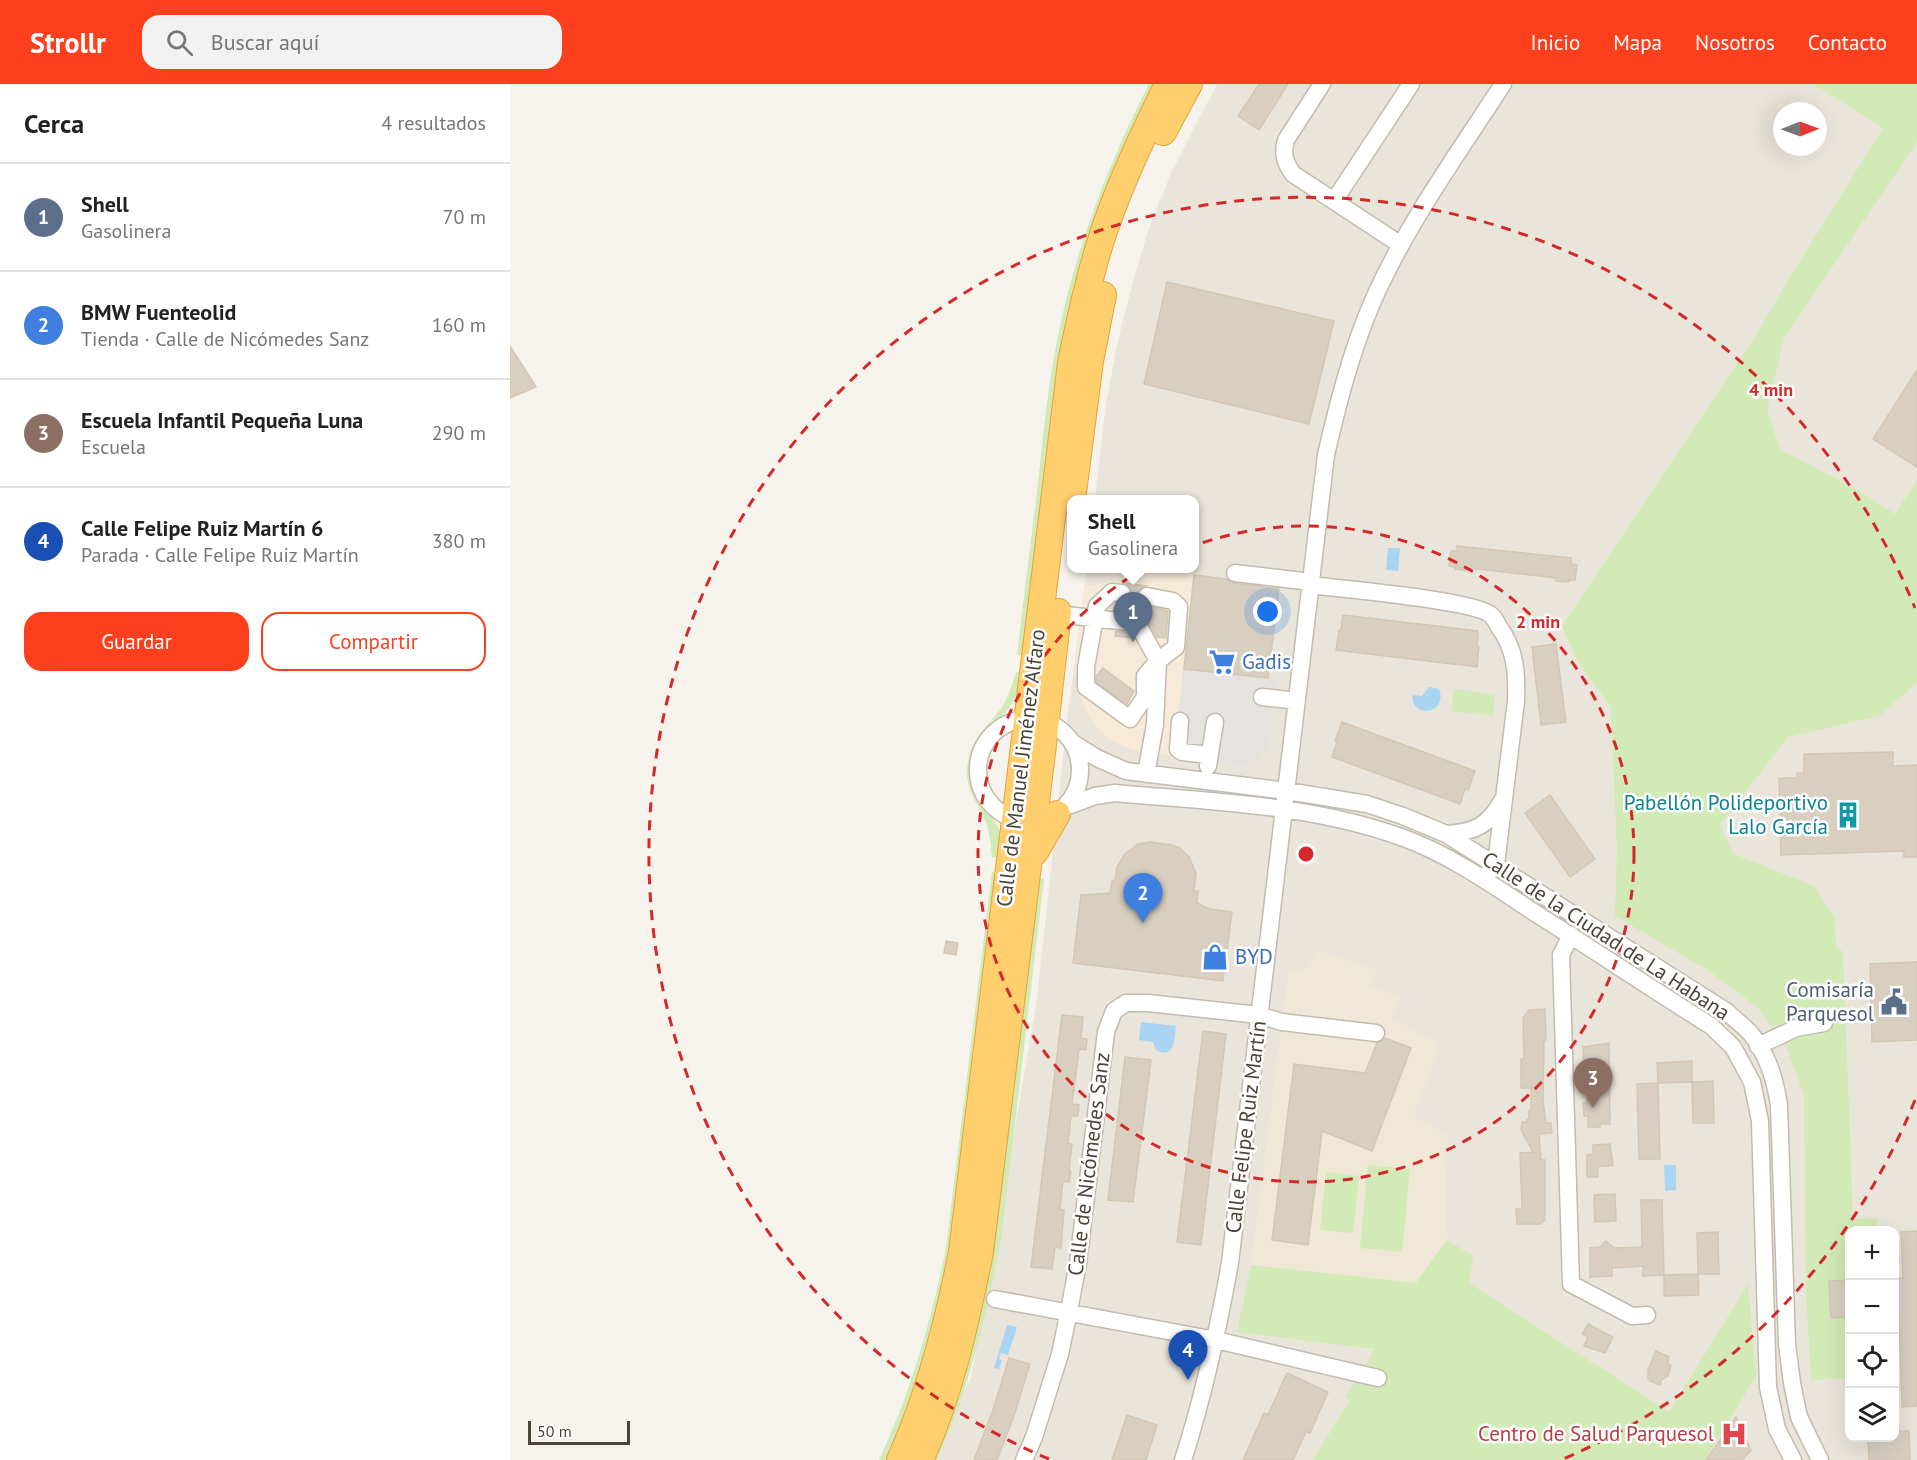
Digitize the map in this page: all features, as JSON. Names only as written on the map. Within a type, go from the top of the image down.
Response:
[{"type":"highway","name":"Calle de Manuel Jiménez Alfaro","points":[[900,1460],[928,1386],[947,1323],[1043,816],[1037,720],[1071,363],[1082,306],[1105,228],[1136,151],[1168,84]]},
{"type":"highway","points":[[1073,495],[1090,362],[1100,307],[1125,223],[1154,150],[1188,84]]},
{"type":"highway","name":"Calle de Manuel Jiménez Alfaro","points":[[1037,720],[1057,614],[1067,535]]},
{"type":"highway","name":"Calle de Manuel Jiménez Alfaro","points":[[920,1460],[949,1380],[964,1330],[980,1252],[1029,862],[1043,816]]},
{"type":"street","points":[[1322,84],[1286,140],[1283,151],[1287,165],[1293,174],[1401,245]]},
{"type":"street","points":[[1334,201],[1411,84]]},
{"type":"street","name":"Calle Felipe Ruiz Martín","points":[[1183,1460],[1194,1428],[1216,1340],[1230,1263],[1326,455],[1342,386],[1373,302],[1401,245],[1503,84]]},
{"type":"street","points":[[1235,573],[1465,606],[1491,615],[1504,633],[1514,657],[1517,676],[1496,864],[1483,879]]},
{"type":"street","points":[[1122,593],[1112,592],[1097,606],[1086,667],[1086,687],[1130,719],[1145,697],[1145,676],[1176,646],[1179,607],[1173,601],[1147,596]]},
{"type":"street","points":[[1057,614],[1137,623],[1158,661],[1155,724],[1146,774]]},
{"type":"street","points":[[1262,697],[1297,701]]},
{"type":"street","points":[[1037,720],[1016,720],[998,730],[990,737],[980,755],[978,765],[980,786],[997,812],[1043,816],[1076,791],[1079,763],[1073,743]]},
{"type":"street","name":"Calle de la Ciudad de La Habana","points":[[1037,720],[1065,734],[1073,743],[1116,768],[1367,804],[1446,834],[1726,1011],[1757,1045],[1769,1063],[1775,1080],[1779,1104],[1787,1344],[1791,1383],[1799,1417],[1820,1460]]},
{"type":"street","points":[[1180,721],[1178,749],[1182,752],[1210,755]]},
{"type":"street","points":[[1206,781],[1215,722]]},
{"type":"street","name":"Calle de la Ciudad de La Habana","points":[[1043,816],[1095,796],[1115,793],[1284,808],[1360,823],[1403,837],[1483,879],[1711,1026],[1733,1047],[1753,1086],[1760,1121],[1768,1387],[1777,1429],[1788,1453]]},
{"type":"street","points":[[1446,834],[1461,833],[1483,825],[1495,813],[1503,800]]},
{"type":"street","points":[[1499,846],[1523,882]]},
{"type":"street","name":"Calle de la Ciudad de La Habana","points":[[1571,935],[1561,955],[1571,1284],[1632,1316],[1647,1315]]},
{"type":"street","name":"Calle de Nicómedes Sanz","points":[[1024,1460],[1034,1437],[1060,1354],[1069,1311],[1078,1263],[1106,1032],[1114,1011],[1125,1003],[1148,1003],[1259,1015],[1282,1022],[1376,1033]]},
{"type":"street","points":[[1723,1037],[1757,1045],[1796,1028],[1824,1023]]},
{"type":"street","points":[[1753,1086],[1757,1045]]},
{"type":"street","points":[[995,1299],[1216,1340],[1378,1378]]},
{"type":"street","points":[[1788,1453],[1807,1432]]},
{"type":"shaded area","points":[[1217,84],[1917,84],[1917,1460],[928,1460],[971,1378],[1036,1006],[1068,713],[1086,573],[1199,573],[1199,495],[1095,495],[1106,404],[1118,340],[1150,225],[1172,171]]},
{"type":"shaded area","points":[[1126,573],[1194,573],[1173,756],[1138,751],[1108,738],[1087,714],[1077,687],[1075,670],[1085,586],[1121,581]]},
{"type":"shaded area","points":[[1184,669],[1278,680],[1272,730],[1267,749],[1257,760],[1243,764],[1173,756]]},
{"type":"shaded area","points":[[1316,950],[1376,970],[1371,987],[1401,997],[1392,1019],[1436,1042],[1438,1050],[1414,1115],[1449,1136],[1445,1156],[1447,1240],[1416,1283],[1251,1265],[1289,969],[1301,970],[1309,966]]},
{"type":"green space","points":[[1149,84],[1160,84],[1114,184],[1027,656],[1017,655],[1050,384],[1066,299],[1096,204],[1134,113]]},
{"type":"green space","points":[[1813,84],[1917,84],[1917,142],[1784,338],[1767,410],[1780,449],[1859,491],[1895,514],[1917,480],[1917,683],[1879,716],[1788,737],[1719,826],[1734,854],[1814,886],[1834,917],[1836,946],[1843,952],[1853,1219],[1878,1219],[1875,1226],[1845,1226],[1845,1280],[1829,1281],[1831,1318],[1845,1317],[1845,1378],[1811,1380],[1806,1292],[1804,1096],[1786,1045],[1757,1007],[1709,971],[1615,916],[1617,849],[1611,707],[1577,661],[1562,626],[1755,337],[1883,128]]},
{"type":"green space","points":[[1016,672],[1024,672],[1014,700],[1008,710],[982,734],[971,765],[971,777],[976,793],[1001,835],[1002,858],[992,857],[987,825],[968,780],[968,761],[980,734],[1005,702]]},
{"type":"green space","points":[[1454,689],[1495,694],[1493,716],[1451,711]]},
{"type":"green space","points":[[992,872],[1002,874],[946,1296],[890,1460],[879,1460],[901,1408],[919,1356],[946,1248]]},
{"type":"green space","points":[[1034,878],[1044,879],[1002,1233],[979,1338],[961,1400],[937,1460],[927,1460]]},
{"type":"green space","points":[[1368,1165],[1410,1169],[1402,1252],[1360,1248]]},
{"type":"green space","points":[[1326,1172],[1359,1176],[1353,1233],[1320,1230]]},
{"type":"green space","points":[[1447,1240],[1473,1256],[1469,1283],[1669,1412],[1748,1284],[1756,1376],[1705,1460],[1313,1460],[1350,1400],[1345,1398],[1375,1349],[1237,1332],[1251,1265],[1416,1283]]},
{"type":"water","points":[[1388,548],[1400,548],[1398,571],[1386,570]]},
{"type":"water","points":[[1429,687],[1439,689],[1441,697],[1439,703],[1430,710],[1418,708],[1412,697],[1422,696]]},
{"type":"water","points":[[1141,1022],[1176,1026],[1174,1042],[1170,1050],[1162,1052],[1156,1050],[1153,1042],[1139,1040]]},
{"type":"water","points":[[1664,1165],[1676,1165],[1676,1190],[1665,1191]]},
{"type":"water","points":[[1007,1325],[1017,1327],[1008,1355],[1001,1353],[999,1359],[1002,1360],[999,1369],[994,1368]]},
{"type":"building","points":[[1259,84],[1288,84],[1259,130],[1238,116]]},
{"type":"building","points":[[1167,282],[1334,321],[1309,424],[1144,384]]},
{"type":"building","points":[[510,346],[536,387],[510,398]]},
{"type":"building","points":[[1917,370],[1917,467],[1873,439]]},
{"type":"building","points":[[1457,546],[1571,558],[1571,564],[1577,565],[1575,580],[1556,581],[1556,578],[1468,568],[1468,571],[1455,569],[1449,566],[1451,551],[1457,551]]},
{"type":"building","points":[[1194,575],[1279,589],[1268,678],[1184,669]]},
{"type":"building","points":[[1125,583],[1146,586],[1137,593],[1137,599],[1141,604],[1168,611],[1166,638],[1157,637],[1142,614],[1119,610],[1121,603],[1127,602],[1132,595],[1131,588]]},
{"type":"building","points":[[1343,615],[1478,631],[1477,667],[1336,650]]},
{"type":"building","points":[[1116,631],[1130,633],[1133,638],[1115,636]]},
{"type":"building","points":[[1556,644],[1566,722],[1541,725],[1532,647]]},
{"type":"building","points":[[1103,668],[1134,691],[1127,704],[1096,682],[1096,676]]},
{"type":"building","points":[[1342,722],[1475,771],[1460,804],[1332,757]]},
{"type":"building","name":"Pabellón Polideportivo Lalo García","points":[[1893,752],[1893,766],[1917,765],[1917,857],[1904,857],[1904,851],[1781,855],[1779,778],[1797,778],[1797,773],[1804,773],[1804,754]]},
{"type":"building","points":[[1550,795],[1595,859],[1570,877],[1525,813]]},
{"type":"building","points":[[1151,842],[1180,848],[1189,857],[1196,873],[1194,891],[1198,891],[1197,903],[1210,909],[1232,912],[1223,981],[1073,963],[1081,895],[1110,893],[1117,867],[1125,854],[1138,844]]},
{"type":"building","points":[[946,941],[958,943],[956,955],[944,953]]},
{"type":"building","name":"Comisaría Parquesol","points":[[1917,962],[1917,1040],[1872,1042],[1870,964]]},
{"type":"building","points":[[1545,1009],[1543,1101],[1546,1123],[1551,1123],[1552,1133],[1539,1134],[1541,1160],[1545,1160],[1545,1220],[1541,1224],[1517,1224],[1516,1209],[1522,1209],[1520,1153],[1533,1152],[1521,1130],[1522,1122],[1527,1122],[1529,1110],[1531,1110],[1531,1088],[1521,1088],[1521,1059],[1524,1059],[1523,1018],[1529,1010]]},
{"type":"building","points":[[1062,1015],[1083,1017],[1081,1038],[1087,1039],[1086,1050],[1079,1049],[1072,1104],[1079,1105],[1078,1116],[1071,1116],[1068,1144],[1072,1144],[1069,1171],[1071,1171],[1069,1182],[1063,1181],[1060,1209],[1064,1210],[1061,1248],[1055,1247],[1052,1269],[1031,1267]]},
{"type":"building","points":[[1203,1031],[1226,1034],[1201,1245],[1177,1242]]},
{"type":"building","points":[[1385,1038],[1411,1048],[1372,1151],[1322,1131],[1308,1245],[1272,1240],[1294,1064],[1365,1073],[1377,1043]]},
{"type":"building","points":[[1609,1043],[1610,1124],[1588,1127],[1588,1116],[1584,1116],[1583,1103],[1587,1103],[1587,1074],[1584,1074],[1583,1047]]},
{"type":"building","points":[[1125,1057],[1151,1060],[1133,1202],[1108,1200]]},
{"type":"building","points":[[1692,1061],[1692,1082],[1658,1083],[1657,1063]]},
{"type":"building","points":[[1713,1081],[1714,1123],[1693,1123],[1692,1082]]},
{"type":"building","points":[[1658,1083],[1660,1159],[1639,1159],[1637,1084]]},
{"type":"building","points":[[1610,1144],[1613,1166],[1598,1166],[1598,1177],[1587,1177],[1587,1155],[1593,1154],[1593,1145]]},
{"type":"building","points":[[1615,1194],[1616,1221],[1595,1222],[1594,1195]]},
{"type":"building","points":[[1641,1200],[1662,1200],[1664,1275],[1643,1276],[1643,1266],[1612,1268],[1612,1276],[1590,1277],[1590,1248],[1600,1247],[1606,1241],[1614,1248],[1642,1247]]},
{"type":"building","points":[[1917,1231],[1917,1406],[1902,1407],[1899,1315],[1899,1278],[1903,1278],[1901,1232]]},
{"type":"building","points":[[1718,1232],[1719,1274],[1698,1274],[1697,1233]]},
{"type":"building","points":[[1698,1274],[1699,1295],[1664,1296],[1664,1275]]},
{"type":"building","points":[[1845,1280],[1845,1317],[1831,1318],[1829,1281]]},
{"type":"building","points":[[1588,1324],[1613,1337],[1605,1353],[1584,1346],[1588,1337],[1582,1334]]},
{"type":"building","points":[[1656,1351],[1669,1357],[1667,1364],[1671,1365],[1668,1376],[1661,1380],[1660,1385],[1648,1379],[1648,1370]]},
{"type":"building","points":[[1009,1358],[1030,1364],[1014,1416],[997,1460],[974,1460],[993,1410]]},
{"type":"building","points":[[1287,1373],[1328,1392],[1310,1433],[1306,1432],[1293,1460],[1243,1460],[1264,1413],[1268,1415]]},
{"type":"building","points":[[1127,1415],[1157,1425],[1146,1460],[1112,1460]]},
{"type":"building","name":"Centro de Salud Parquesol","points":[[1736,1417],[1751,1450],[1742,1460],[1706,1460]]},
{"type":"building","points":[[1899,1431],[1909,1431],[1910,1460],[1869,1460],[1868,1442],[1899,1442]]},
{"type":"tunnel","points":[[1122,593],[1147,596]]},
{"type":"place","name":"Shell","points":[[1133,642]]},
{"type":"place","name":"Gadis","points":[[1222,662]]},
{"type":"place","name":"Pabellón Polideportivo Lalo García","points":[[1848,815]]},
{"type":"place","name":"BMW Fuenteolid","points":[[1143,923]]},
{"type":"place","name":"BYD","points":[[1215,957]]},
{"type":"place","name":"Comisaría Parquesol","points":[[1894,1002]]},
{"type":"place","name":"Escuela Infantil Pequeña Luna","points":[[1593,1108]]},
{"type":"place","name":"Calle Felipe Ruiz Martín 6","points":[[1188,1380]]},
{"type":"place","name":"Centro de Salud Parquesol","points":[[1734,1434]]}]
